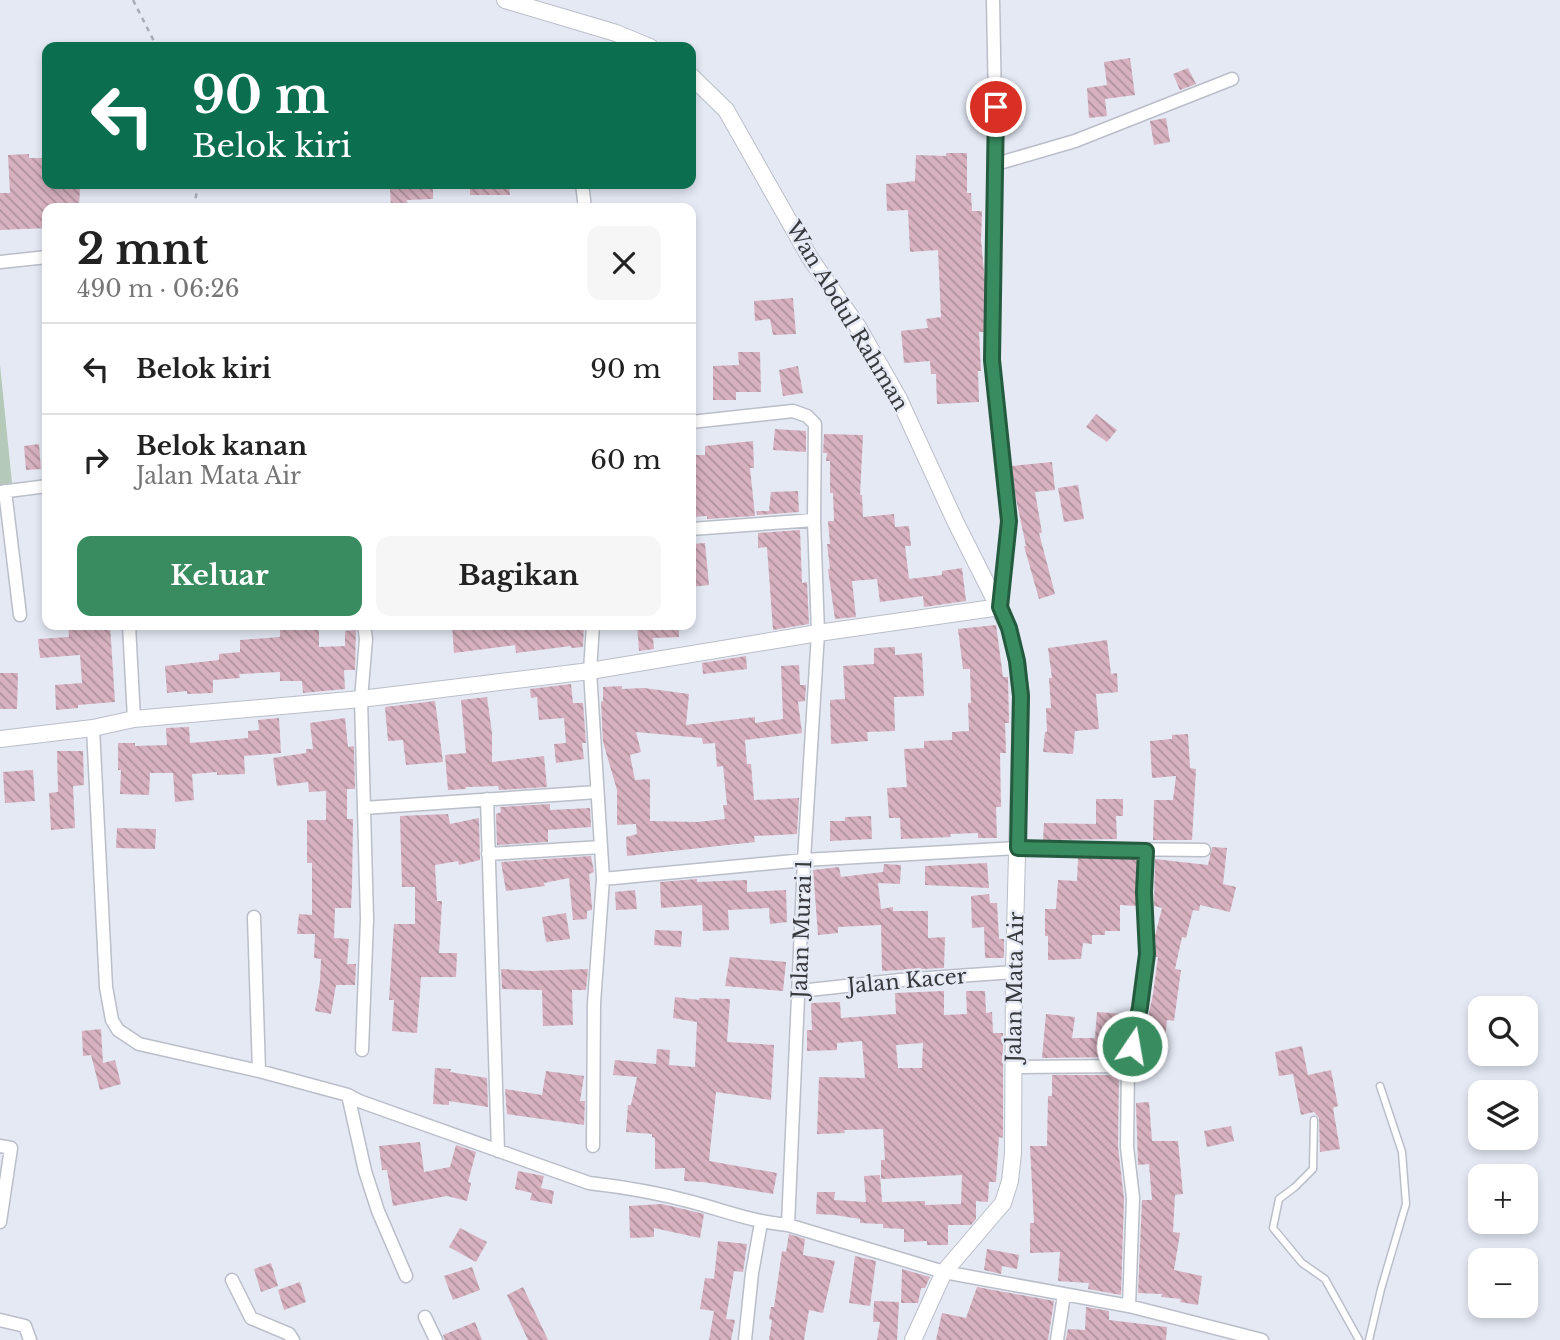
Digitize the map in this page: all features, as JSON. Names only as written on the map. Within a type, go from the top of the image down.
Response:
[{"type":"street","points":[[505,0],[638,42]]},
{"type":"street","points":[[0,739],[93,728],[134,719],[361,699],[590,671],[818,633],[1000,607],[1009,521],[992,360],[996,164],[993,0]]},
{"type":"street","points":[[996,164],[1075,141],[1232,79]]},
{"type":"street","name":"Wan Abdul Rahman","points":[[696,81],[726,110],[810,258],[858,327],[899,399],[956,523],[1000,607]]},
{"type":"street","points":[[0,261],[42,257]]},
{"type":"street","name":"Jalan Murai 1","points":[[696,421],[793,411],[807,416],[815,424],[814,520],[818,633],[804,860],[788,1225]]},
{"type":"street","points":[[20,615],[3,491],[42,487]]},
{"type":"street","points":[[696,529],[814,520]]},
{"type":"street","name":"Jalan Mata Air","points":[[913,1340],[944,1272],[1003,1203],[1010,1181],[1013,1153],[1014,972],[1021,696],[1017,661],[1009,628],[1000,607]]},
{"type":"street","points":[[129,630],[134,719]]},
{"type":"street","points":[[362,1050],[367,919],[361,699],[365,630]]},
{"type":"street","points":[[593,630],[590,671],[603,879],[594,1003],[593,1146]]},
{"type":"street","points":[[93,728],[106,987],[112,1020],[118,1030],[139,1044],[259,1071],[348,1095],[589,1183],[625,1187],[690,1201],[761,1223],[788,1225],[944,1272],[1129,1306],[1262,1340]]},
{"type":"street","points":[[364,808],[597,792]]},
{"type":"street","points":[[487,799],[498,1151]]},
{"type":"street","points":[[488,854],[601,847]]},
{"type":"street","points":[[603,879],[804,860],[1018,848],[1204,850]]},
{"type":"street","points":[[1129,1306],[1133,1198],[1128,1147],[1128,1066],[1147,954],[1144,892],[1146,851]]},
{"type":"street","points":[[254,917],[259,1071]]},
{"type":"street","name":"Jalan Kacer","points":[[800,991],[900,980],[1014,972]]},
{"type":"street","points":[[1014,1067],[1128,1066]]},
{"type":"street","points":[[348,1095],[368,1181],[406,1276]]},
{"type":"street","points":[[0,1146],[11,1148],[1,1215]]},
{"type":"street","points":[[745,1340],[752,1273],[761,1223]]},
{"type":"street","points":[[232,1280],[251,1318],[289,1334],[293,1340]]},
{"type":"street","points":[[1057,1340],[1064,1295]]},
{"type":"street","points":[[425,1317],[436,1340]]},
{"type":"street","points":[[0,1320],[25,1326],[30,1340]]},
{"type":"lane","points":[[1369,1340],[1406,1204],[1402,1152],[1380,1086]]},
{"type":"lane","points":[[1314,1120],[1313,1169],[1279,1199],[1273,1228],[1302,1263],[1325,1279],[1359,1340]]},
{"type":"path","points":[[133,0],[154,42]]},
{"type":"green space","points":[[0,365],[12,483],[0,486]]},
{"type":"building","points":[[1130,58],[1135,95],[1105,99],[1107,116],[1089,118],[1087,88],[1107,85],[1104,62]]},
{"type":"building","points":[[1188,68],[1196,84],[1180,90],[1173,74]]},
{"type":"building","points":[[1166,118],[1170,142],[1154,145],[1150,121]]},
{"type":"building","points":[[946,153],[967,153],[967,193],[971,193],[972,211],[982,211],[981,240],[985,282],[984,332],[979,332],[979,402],[937,404],[936,374],[931,374],[930,361],[904,363],[901,331],[928,328],[926,319],[941,317],[938,250],[910,252],[908,210],[887,211],[886,184],[915,181],[916,155],[946,156]]},
{"type":"building","points":[[29,154],[29,158],[42,158],[42,189],[80,189],[79,203],[42,203],[42,228],[0,230],[0,193],[10,193],[8,155]]},
{"type":"building","points":[[390,189],[433,189],[433,199],[391,203]]},
{"type":"building","points":[[470,189],[509,189],[510,195],[470,195]]},
{"type":"building","points":[[793,298],[796,334],[773,335],[770,319],[755,321],[754,301]]},
{"type":"building","points":[[738,352],[760,352],[761,392],[736,392],[736,400],[713,400],[713,366],[739,365]]},
{"type":"building","points":[[798,366],[803,393],[783,396],[779,370]]},
{"type":"building","points":[[1096,414],[1117,430],[1107,442],[1086,427]]},
{"type":"building","points":[[775,429],[806,431],[806,452],[773,450]]},
{"type":"building","points":[[824,434],[863,435],[860,495],[863,517],[894,514],[895,527],[909,526],[911,546],[905,546],[909,579],[942,575],[942,571],[962,568],[966,601],[924,607],[923,596],[880,602],[877,579],[852,581],[856,617],[835,619],[827,544],[830,544],[828,521],[834,521],[833,493],[830,493],[830,461],[826,461],[827,453],[823,453]]},
{"type":"building","points":[[753,441],[754,468],[750,468],[755,516],[707,519],[707,516],[696,517],[696,455],[705,455],[705,446]]},
{"type":"building","points":[[39,444],[41,469],[26,470],[24,446]]},
{"type":"building","points":[[1052,462],[1055,490],[1035,492],[1042,533],[1039,533],[1055,594],[1039,599],[1024,546],[1012,466]]},
{"type":"building","points":[[1078,485],[1084,519],[1064,522],[1058,488]]},
{"type":"building","points":[[798,491],[799,512],[757,515],[756,511],[769,511],[771,492]]},
{"type":"building","points":[[800,530],[802,583],[807,582],[809,624],[773,630],[767,547],[758,548],[758,533]]},
{"type":"building","points":[[705,543],[709,585],[696,586],[696,544]]},
{"type":"building","points":[[996,625],[1003,677],[1008,677],[1009,723],[1005,723],[1006,753],[1000,753],[1001,807],[996,807],[997,838],[978,838],[978,833],[901,839],[900,818],[889,818],[887,788],[907,787],[904,749],[924,748],[924,741],[952,740],[952,732],[969,731],[970,669],[963,669],[958,629]]},
{"type":"building","points":[[68,630],[110,630],[115,702],[56,710],[55,685],[82,683],[80,655],[40,658],[38,639],[69,637]]},
{"type":"building","points":[[280,630],[319,630],[319,647],[345,646],[345,631],[356,630],[355,670],[344,670],[345,689],[303,693],[302,681],[280,681],[280,672],[239,674],[240,678],[213,680],[213,693],[167,693],[165,666],[219,660],[219,654],[240,652],[240,640],[280,637]]},
{"type":"building","points":[[452,630],[584,630],[583,647],[516,653],[515,645],[454,653]]},
{"type":"building","points":[[637,630],[679,630],[679,637],[653,638],[654,649],[639,651]]},
{"type":"building","points":[[1107,640],[1111,674],[1117,673],[1118,692],[1096,694],[1099,729],[1075,731],[1073,754],[1043,752],[1047,732],[1046,708],[1051,708],[1049,678],[1052,678],[1048,648]]},
{"type":"building","points":[[895,647],[895,655],[922,653],[924,696],[894,697],[895,731],[867,732],[868,741],[831,744],[830,700],[845,699],[843,666],[874,664],[874,648]]},
{"type":"building","points":[[746,656],[747,669],[703,674],[702,663]]},
{"type":"building","points":[[799,665],[800,685],[806,685],[805,701],[798,702],[802,733],[745,740],[747,764],[751,764],[754,800],[799,798],[797,834],[754,836],[755,842],[627,856],[626,837],[637,834],[636,824],[617,825],[617,790],[603,742],[603,687],[622,686],[622,689],[644,688],[689,694],[686,725],[755,717],[755,723],[783,719],[781,666]],"holes":[[[636,732],[702,738],[703,744],[715,743],[717,767],[723,766],[727,805],[723,805],[725,819],[697,822],[650,821],[650,779],[635,780],[630,755],[641,752]]]},
{"type":"building","points":[[0,673],[18,673],[17,709],[0,709]]},
{"type":"building","points":[[571,684],[573,703],[583,703],[586,743],[582,743],[584,759],[556,763],[554,744],[566,743],[564,718],[539,720],[537,697],[531,698],[530,689]]},
{"type":"building","points":[[487,697],[492,733],[492,762],[544,756],[547,787],[499,790],[498,786],[448,790],[445,755],[466,753],[461,700]]},
{"type":"building","points":[[435,701],[443,762],[406,765],[403,740],[388,741],[385,707]]},
{"type":"building","points":[[279,718],[281,753],[244,756],[245,774],[192,774],[194,800],[175,802],[173,773],[150,773],[149,795],[120,794],[118,743],[135,743],[135,746],[167,745],[166,728],[189,727],[190,743],[248,738],[248,731],[259,730],[258,720]]},
{"type":"building","points":[[345,718],[348,747],[354,746],[355,789],[347,789],[347,819],[353,819],[351,908],[335,908],[334,938],[349,939],[347,964],[356,964],[355,985],[336,985],[331,1014],[315,1011],[321,959],[314,958],[315,934],[297,934],[299,914],[312,915],[312,863],[307,863],[307,820],[326,820],[326,791],[309,792],[308,782],[277,786],[273,758],[306,753],[306,749],[313,749],[310,723]]},
{"type":"building","points":[[1188,734],[1190,768],[1196,769],[1192,840],[1153,840],[1154,800],[1173,800],[1176,776],[1152,778],[1150,741]]},
{"type":"building","points":[[57,751],[83,751],[84,785],[73,786],[75,828],[51,830],[49,793],[58,792]]},
{"type":"building","points":[[33,770],[35,801],[5,803],[3,772]]},
{"type":"building","points":[[1096,799],[1123,799],[1123,816],[1116,816],[1117,839],[1043,840],[1044,823],[1096,824]]},
{"type":"building","points":[[550,804],[550,810],[590,808],[591,827],[548,830],[548,842],[497,845],[496,814],[501,812],[500,807]]},
{"type":"building","points":[[448,814],[450,824],[479,818],[480,860],[459,865],[458,861],[435,865],[437,901],[442,901],[439,953],[457,953],[456,977],[421,977],[417,1033],[392,1031],[394,1000],[389,1000],[394,924],[415,924],[415,887],[402,887],[400,816]]},
{"type":"building","points":[[871,816],[872,839],[830,841],[830,821],[845,821],[845,817]]},
{"type":"building","points":[[117,828],[156,829],[155,849],[116,848]]},
{"type":"building","points":[[1212,847],[1227,848],[1223,884],[1236,887],[1230,912],[1200,905],[1199,911],[1193,910],[1186,938],[1182,937],[1175,969],[1181,970],[1174,1021],[1167,1020],[1165,1039],[1144,1036],[1153,994],[1158,957],[1155,936],[1162,908],[1154,906],[1155,859],[1208,865]]},
{"type":"building","points":[[591,856],[594,872],[589,874],[592,910],[587,911],[587,919],[573,920],[569,878],[544,883],[545,886],[506,891],[501,862]]},
{"type":"building","points":[[1078,857],[1138,859],[1137,906],[1120,905],[1120,931],[1105,931],[1105,935],[1092,935],[1092,944],[1083,943],[1081,959],[1048,960],[1045,909],[1056,909],[1058,880],[1077,881]]},
{"type":"building","points":[[987,863],[989,888],[925,885],[925,866]]},
{"type":"building","points":[[884,864],[901,865],[900,884],[878,883],[881,909],[893,907],[893,911],[928,911],[928,938],[945,937],[944,968],[882,971],[881,925],[838,927],[838,933],[818,935],[813,870],[839,867],[841,877],[883,872]]},
{"type":"building","points":[[697,879],[697,882],[747,880],[747,892],[786,890],[787,922],[770,924],[769,908],[728,910],[729,930],[703,931],[702,905],[661,908],[660,882]]},
{"type":"building","points":[[635,890],[637,909],[616,910],[615,892]]},
{"type":"building","points":[[989,894],[990,903],[997,903],[999,939],[1004,939],[1004,958],[985,958],[984,927],[972,928],[971,896]]},
{"type":"building","points":[[566,913],[570,939],[546,942],[542,917]]},
{"type":"building","points":[[655,930],[682,931],[681,947],[654,945]]},
{"type":"building","points":[[730,957],[786,962],[783,991],[725,986]]},
{"type":"building","points":[[501,969],[588,969],[586,990],[572,990],[573,1025],[543,1026],[542,990],[502,989]]},
{"type":"building","points":[[944,991],[944,1015],[967,1014],[966,991],[985,991],[986,1013],[992,1012],[993,1033],[1003,1033],[1003,1138],[999,1137],[996,1182],[989,1182],[988,1202],[976,1201],[976,1219],[971,1225],[948,1225],[948,1245],[927,1245],[927,1241],[904,1242],[904,1229],[883,1228],[883,1224],[860,1223],[860,1219],[816,1214],[817,1192],[835,1192],[834,1200],[866,1202],[864,1176],[880,1175],[882,1202],[961,1204],[962,1175],[881,1179],[881,1160],[885,1160],[883,1129],[817,1134],[819,1077],[865,1078],[862,1041],[837,1043],[837,1050],[807,1051],[807,1030],[812,1030],[811,1003],[840,1002],[841,1018],[896,1014],[895,993]],"holes":[[[923,1043],[922,1068],[898,1068],[896,1045]]]},
{"type":"building","points":[[675,997],[699,1000],[730,999],[727,1042],[774,1045],[771,1100],[716,1092],[709,1161],[777,1173],[773,1194],[684,1181],[685,1168],[655,1169],[655,1138],[652,1134],[626,1132],[628,1105],[631,1105],[637,1077],[613,1075],[615,1060],[656,1064],[657,1049],[670,1050],[669,1065],[695,1067],[697,1022],[673,1018]]},
{"type":"building","points":[[1097,1012],[1130,1017],[1126,1034],[1113,1034],[1113,1057],[1042,1058],[1046,1014],[1075,1017],[1072,1038],[1095,1038]]},
{"type":"building","points":[[101,1029],[103,1063],[115,1060],[121,1084],[100,1090],[91,1055],[83,1056],[82,1031]]},
{"type":"building","points":[[1302,1046],[1308,1075],[1331,1070],[1338,1106],[1333,1108],[1340,1149],[1320,1152],[1319,1118],[1314,1112],[1301,1115],[1293,1074],[1279,1076],[1275,1052]]},
{"type":"building","points":[[435,1068],[487,1078],[488,1107],[449,1101],[449,1105],[433,1104]]},
{"type":"building","points":[[546,1071],[584,1076],[580,1101],[585,1101],[584,1125],[507,1114],[505,1089],[542,1095]]},
{"type":"building","points":[[1052,1075],[1119,1075],[1118,1147],[1124,1199],[1121,1295],[1088,1289],[1089,1283],[1058,1281],[1060,1252],[1030,1253],[1030,1223],[1034,1223],[1030,1146],[1047,1146],[1048,1096],[1052,1096]]},
{"type":"building","points":[[1149,1102],[1152,1141],[1178,1141],[1183,1194],[1175,1195],[1173,1232],[1180,1233],[1174,1270],[1202,1276],[1198,1305],[1180,1302],[1181,1299],[1161,1297],[1162,1294],[1138,1293],[1142,1200],[1152,1200],[1149,1164],[1138,1165],[1136,1103]]},
{"type":"building","points":[[1231,1126],[1234,1141],[1207,1147],[1204,1131]]},
{"type":"building","points":[[420,1142],[424,1172],[450,1167],[456,1145],[476,1152],[468,1182],[471,1183],[467,1201],[447,1196],[393,1206],[387,1170],[382,1170],[379,1146]]},
{"type":"building","points":[[518,1171],[544,1176],[541,1188],[554,1191],[552,1204],[530,1200],[532,1193],[515,1189]]},
{"type":"building","points":[[662,1204],[704,1214],[700,1238],[654,1228],[654,1237],[630,1238],[629,1206]]},
{"type":"building","points":[[460,1228],[487,1242],[476,1262],[449,1247]]},
{"type":"building","points":[[789,1234],[805,1239],[803,1255],[835,1261],[823,1313],[809,1310],[804,1340],[769,1340],[771,1307],[774,1307],[782,1251],[786,1252]]},
{"type":"building","points":[[718,1241],[747,1244],[743,1272],[734,1271],[726,1319],[735,1320],[731,1340],[709,1340],[714,1311],[700,1309],[705,1278],[714,1279]]},
{"type":"building","points":[[987,1249],[1019,1255],[1017,1269],[1002,1266],[1001,1274],[984,1270]]},
{"type":"building","points":[[855,1256],[876,1261],[870,1306],[849,1303]]},
{"type":"building","points":[[271,1263],[278,1286],[261,1292],[254,1269]]},
{"type":"building","points":[[472,1267],[480,1290],[453,1300],[444,1276]]},
{"type":"building","points":[[902,1269],[930,1277],[925,1288],[921,1288],[918,1303],[901,1303]]},
{"type":"building","points":[[300,1282],[306,1302],[284,1310],[278,1290]]},
{"type":"building","points":[[523,1287],[548,1340],[528,1340],[507,1295]]},
{"type":"building","points":[[977,1287],[1054,1301],[1048,1340],[936,1340],[942,1313],[966,1318]]},
{"type":"building","points":[[874,1301],[899,1302],[897,1340],[877,1340],[880,1322],[873,1322]]},
{"type":"building","points":[[1086,1307],[1109,1311],[1109,1320],[1167,1327],[1166,1340],[1066,1340],[1068,1329],[1085,1330]]},
{"type":"building","points":[[475,1322],[482,1340],[445,1340],[443,1335]]},
{"type":"route","points":[[996,107],[992,360],[1009,521],[1000,607],[1009,628],[1017,661],[1021,696],[1018,848],[1146,851],[1144,892],[1147,954],[1132,1046]]}]
